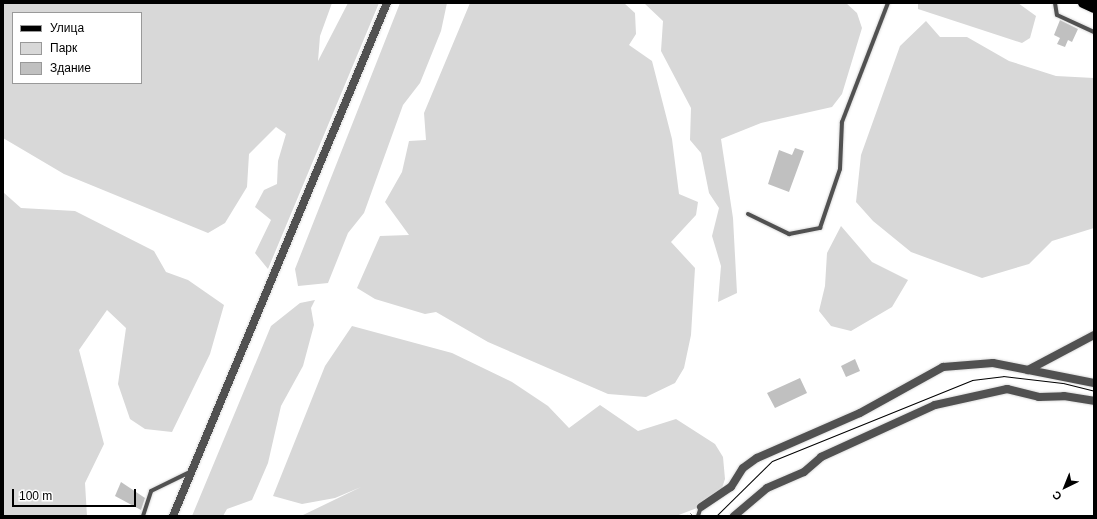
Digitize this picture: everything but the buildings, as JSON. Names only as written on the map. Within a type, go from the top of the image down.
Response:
[{"type":"main road","points":[[1083,3],[1094,8]]},
{"type":"street","points":[[173,516],[387,3]]},
{"type":"street","points":[[1028,370],[1094,335]]},
{"type":"street","points":[[701,507],[732,487],[743,468],[757,458],[860,413],[943,367],[993,363],[1094,383]]},
{"type":"street","points":[[734,516],[767,488],[804,472],[821,457],[935,405],[1007,389],[1039,397],[1064,396],[1094,402]]},
{"type":"lane","points":[[748,214],[790,234],[820,228],[840,169],[842,122],[888,3]]},
{"type":"lane","points":[[1055,3],[1056,15],[1094,32]]},
{"type":"lane","points":[[143,516],[151,492],[192,471]]},
{"type":"lane","points":[[698,516],[701,507]]},
{"type":"green space","points":[[3,3],[332,3],[320,36],[318,61],[348,3],[379,3],[268,269],[255,253],[271,220],[255,207],[264,190],[277,184],[278,161],[286,134],[276,127],[249,154],[247,187],[225,223],[208,233],[64,174],[3,138]]},
{"type":"green space","points":[[400,3],[447,3],[441,31],[420,83],[403,105],[364,213],[348,233],[328,283],[298,286],[295,269]]},
{"type":"green space","points":[[470,3],[624,3],[635,13],[636,34],[629,45],[652,61],[672,139],[679,194],[698,202],[696,215],[671,242],[695,268],[691,335],[684,368],[675,383],[646,397],[608,394],[488,342],[436,312],[425,314],[375,299],[357,288],[380,236],[409,235],[385,202],[402,172],[409,141],[426,140],[424,113]]},
{"type":"green space","points":[[644,3],[846,3],[857,13],[862,28],[842,94],[832,107],[761,123],[721,139],[733,218],[737,293],[718,302],[721,266],[712,236],[719,208],[709,193],[701,153],[690,140],[691,108],[661,51],[663,21]]},
{"type":"green space","points":[[918,3],[1018,3],[1036,16],[1030,38],[1022,43],[918,9]]},
{"type":"green space","points":[[926,21],[940,37],[967,37],[1009,61],[1056,76],[1094,78],[1094,228],[1052,241],[1029,264],[982,278],[911,252],[873,221],[856,202],[861,155],[900,46]]},
{"type":"green space","points":[[3,192],[21,208],[75,211],[154,251],[166,272],[188,280],[224,305],[210,354],[172,432],[145,429],[130,419],[118,384],[126,328],[107,310],[79,350],[104,444],[85,483],[87,516],[3,516]]},
{"type":"green space","points":[[841,226],[872,262],[908,280],[892,307],[851,331],[831,326],[819,311],[825,286],[827,253]]},
{"type":"green space","points":[[315,300],[311,308],[314,325],[303,366],[281,406],[268,463],[252,500],[227,509],[223,516],[192,516],[271,326],[300,303]]},
{"type":"green space","points":[[352,326],[452,353],[512,382],[548,406],[569,428],[600,405],[638,431],[676,419],[715,444],[723,457],[725,479],[718,500],[676,516],[301,516],[361,487],[335,498],[302,504],[273,496],[325,366]]},
{"type":"tram line","points":[[716,516],[772,461],[972,380],[1003,376],[1063,383],[1094,391]]}]
